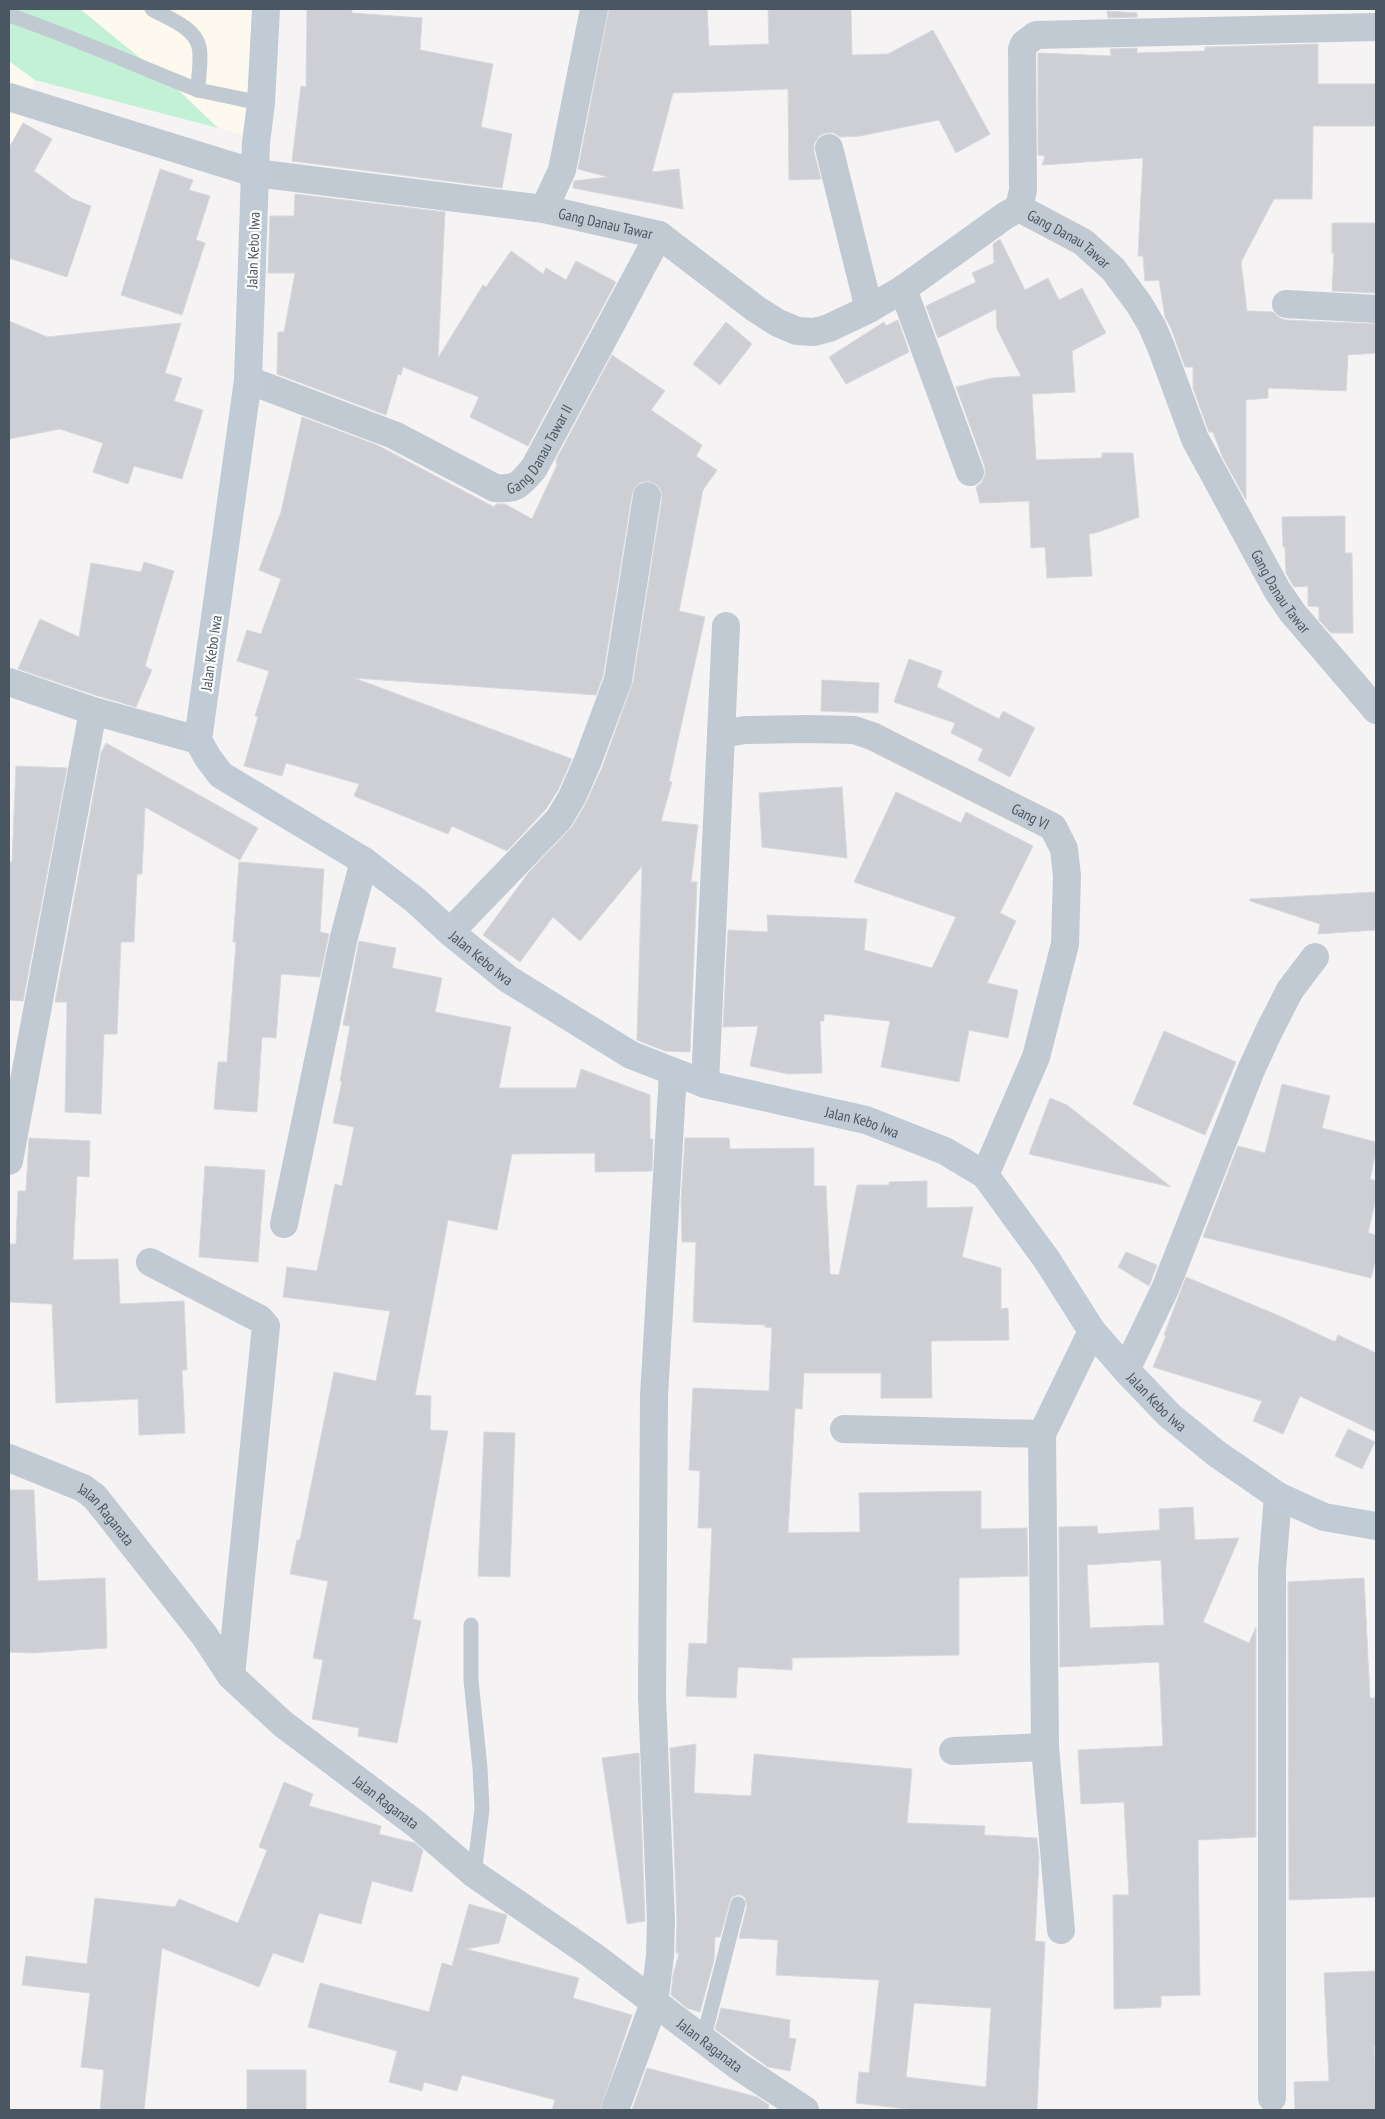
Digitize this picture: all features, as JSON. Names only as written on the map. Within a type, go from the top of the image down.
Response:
[{"type":"street","name":"Jalan Kebo Iwa","points":[[266,9],[255,173],[248,380],[198,740],[208,758],[221,775],[364,861],[416,900],[450,932],[508,979],[631,1055],[705,1084],[866,1120],[945,1151],[985,1175],[1047,1260],[1092,1331],[1168,1415],[1217,1454],[1278,1496],[1324,1517],[1376,1526]]},
{"type":"street","name":"Gang Danau Tawar","points":[[544,210],[562,170],[594,9]]},
{"type":"street","points":[[1019,208],[1023,190],[1022,49],[1024,44],[1036,35],[1376,27]]},
{"type":"street","name":"Gang Danau Tawar","points":[[9,97],[255,173],[544,210],[659,235],[756,309],[778,323],[797,331],[814,332],[829,328],[869,309],[902,289],[1019,208],[1083,242],[1113,269],[1139,304],[1152,326],[1161,347],[1195,438],[1277,590],[1292,612],[1376,710]]},
{"type":"street","points":[[829,148],[869,309]]},
{"type":"street","name":"Gang Danau Tawar II","points":[[248,380],[394,435],[495,488],[508,489],[516,487],[534,468],[659,235]]},
{"type":"street","points":[[902,289],[970,472]]},
{"type":"street","points":[[1286,304],[1376,309]]},
{"type":"street","points":[[450,932],[559,820],[572,797],[618,680],[648,496]]},
{"type":"street","points":[[705,1084],[726,626]]},
{"type":"street","points":[[9,682],[93,711],[198,740]]},
{"type":"street","points":[[9,1162],[93,711]]},
{"type":"street","name":"Gang VI","points":[[721,734],[746,730],[854,730],[872,736],[1053,828],[1064,849],[1067,876],[1065,944],[1036,1057],[985,1175]]},
{"type":"street","points":[[284,1224],[344,937],[364,861]]},
{"type":"street","points":[[1126,1370],[1165,1289],[1251,1070],[1290,990],[1315,957]]},
{"type":"street","points":[[615,2110],[654,2003],[660,1956],[661,1921],[652,1696],[654,1396],[673,1073]]},
{"type":"street","points":[[150,1262],[260,1319],[266,1326],[231,1676]]},
{"type":"street","points":[[1061,1930],[1045,1747],[1042,1434],[1092,1331]]},
{"type":"street","points":[[844,1429],[1042,1434]]},
{"type":"street","name":"Jalan Raganata","points":[[9,1458],[83,1488],[95,1497],[204,1635],[231,1676],[283,1724],[416,1824],[474,1874],[592,1955],[703,2040],[805,2110]]},
{"type":"street","points":[[1272,2098],[1272,1570],[1278,1496]]},
{"type":"street","points":[[953,1751],[1045,1747]]},
{"type":"lane","points":[[152,9],[192,32],[199,47],[198,90]]},
{"type":"lane","points":[[9,15],[66,35],[198,90],[261,103]]},
{"type":"lane","points":[[471,1625],[471,1680],[482,1809],[474,1874]]},
{"type":"lane","points":[[703,2040],[738,1904]]},
{"type":"shaded area","points":[[80,9],[256,9],[251,137],[218,128],[173,85]]},
{"type":"shaded area","points":[[9,61],[35,80],[20,138],[9,143]]},
{"type":"green space","points":[[9,9],[80,9],[173,85],[218,128],[35,80],[9,61]]},
{"type":"building","points":[[307,9],[352,9],[352,13],[422,18],[420,50],[493,64],[481,127],[512,134],[502,188],[292,161],[301,86],[306,87]]},
{"type":"building","points":[[609,9],[707,9],[709,46],[769,44],[768,9],[851,9],[852,55],[888,54],[933,30],[990,134],[956,153],[939,120],[860,136],[840,137],[834,133],[826,133],[819,136],[814,144],[814,152],[821,179],[789,180],[788,89],[673,93],[652,172],[679,169],[683,209],[573,188],[574,181],[608,177],[578,169]]},
{"type":"building","points":[[1107,11],[1137,13],[1137,17],[1108,18]]},
{"type":"building","points":[[1318,44],[1318,84],[1376,84],[1376,126],[1313,126],[1312,199],[1274,199],[1241,262],[1247,311],[1273,312],[1285,320],[1376,324],[1376,353],[1348,355],[1346,391],[1268,388],[1268,398],[1246,400],[1246,500],[1223,458],[1213,432],[1209,432],[1193,388],[1193,367],[1185,367],[1165,317],[1159,280],[1145,281],[1143,256],[1138,256],[1143,158],[1042,165],[1045,156],[1038,155],[1038,53],[1111,56],[1110,49],[1137,48],[1137,53],[1205,51],[1205,47]]},
{"type":"building","points":[[23,123],[52,139],[34,171],[73,199],[91,206],[67,277],[9,258],[9,148]]},
{"type":"building","points":[[160,169],[193,180],[189,190],[210,196],[196,240],[205,243],[182,315],[121,295]]},
{"type":"building","points":[[295,194],[445,212],[438,358],[483,285],[486,287],[511,251],[543,274],[546,268],[566,280],[576,261],[616,282],[528,446],[470,417],[479,397],[403,367],[401,375],[398,374],[386,415],[277,374],[278,332],[284,332],[295,273],[268,273],[270,216],[294,216]]},
{"type":"building","points":[[1332,223],[1376,223],[1376,293],[1332,291],[1334,253],[1332,253]]},
{"type":"building","points":[[1000,239],[1025,290],[1048,278],[1059,300],[1082,288],[1106,333],[1072,351],[1075,392],[1032,394],[1036,460],[1102,458],[1102,453],[1133,453],[1139,517],[1089,534],[1092,576],[1047,578],[1045,547],[1031,548],[1029,501],[980,503],[976,487],[982,482],[985,475],[985,467],[956,387],[992,378],[1021,376],[997,329],[996,309],[938,338],[926,306],[976,282],[972,273],[994,263],[993,244]]},
{"type":"building","points":[[898,320],[909,352],[846,384],[829,357],[884,322],[886,326]]},
{"type":"building","points":[[9,321],[47,337],[181,323],[165,373],[182,378],[174,401],[203,410],[182,479],[134,466],[128,484],[93,472],[103,443],[60,429],[9,439]]},
{"type":"building","points":[[726,322],[752,344],[720,385],[693,364]]},
{"type":"building","points":[[612,355],[665,391],[651,410],[702,445],[696,456],[717,470],[703,490],[679,611],[705,617],[669,781],[672,782],[661,821],[698,825],[691,882],[697,882],[690,1052],[665,1051],[637,1040],[642,866],[580,941],[553,917],[520,962],[483,935],[529,872],[572,827],[586,803],[602,768],[633,682],[662,498],[661,490],[656,484],[649,481],[641,482],[635,487],[632,494],[603,676],[596,695],[354,678],[572,759],[558,790],[546,809],[507,851],[452,826],[448,834],[354,796],[359,784],[286,763],[282,776],[244,766],[258,717],[255,716],[269,671],[237,661],[247,630],[261,634],[281,579],[259,570],[281,512],[302,417],[377,445],[494,507],[496,504],[505,504],[532,519],[557,465],[556,460]]},
{"type":"building","points":[[1345,516],[1345,553],[1352,553],[1353,633],[1331,633],[1319,620],[1319,607],[1308,606],[1308,586],[1294,587],[1286,573],[1282,517]]},
{"type":"building","points":[[144,562],[174,571],[145,666],[152,670],[136,707],[18,669],[40,619],[79,637],[91,563],[141,572]]},
{"type":"building","points":[[909,659],[942,671],[937,687],[999,719],[1003,711],[1035,728],[1010,777],[978,760],[983,749],[951,733],[955,723],[894,702]]},
{"type":"building","points":[[822,680],[879,683],[878,713],[821,711]]},
{"type":"building","points":[[106,743],[258,828],[240,860],[145,807],[142,874],[137,874],[134,942],[121,942],[117,1034],[104,1034],[101,1114],[65,1112],[67,1002],[55,1002],[101,753]]},
{"type":"building","points":[[16,766],[67,768],[23,1001],[9,1000],[9,862],[12,862]]},
{"type":"building","points":[[842,787],[847,858],[762,847],[759,793]]},
{"type":"building","points":[[896,792],[961,823],[966,812],[1033,846],[1000,913],[1016,921],[987,983],[1018,990],[1008,1038],[969,1030],[959,1082],[881,1067],[890,1021],[824,1014],[824,1021],[820,1021],[822,1073],[788,1074],[750,1066],[758,1026],[723,1027],[728,930],[768,932],[767,915],[867,919],[864,950],[932,968],[956,917],[854,882]]},
{"type":"building","points":[[239,862],[324,869],[320,932],[329,934],[320,977],[281,974],[276,1038],[262,1037],[257,1112],[214,1109],[218,1062],[227,1062],[236,942],[233,942]]},
{"type":"building","points":[[1376,892],[1376,930],[1318,934],[1320,924],[1250,901],[1250,899]]},
{"type":"building","points":[[359,941],[396,948],[392,968],[442,978],[435,1012],[511,1027],[499,1088],[576,1088],[581,1069],[650,1095],[650,1139],[653,1139],[652,1171],[595,1172],[595,1153],[512,1154],[497,1230],[448,1220],[415,1395],[431,1396],[430,1430],[448,1431],[413,1619],[421,1621],[397,1743],[358,1736],[359,1728],[312,1719],[323,1660],[313,1658],[328,1581],[290,1574],[297,1540],[300,1540],[334,1372],[376,1381],[390,1311],[283,1297],[287,1267],[317,1271],[335,1184],[342,1186],[354,1127],[333,1123],[342,1081],[340,1081],[350,1026],[343,1025]]},
{"type":"building","points":[[1164,1031],[1236,1062],[1205,1135],[1133,1104]]},
{"type":"building","points":[[1282,1084],[1330,1096],[1322,1128],[1376,1142],[1370,1179],[1376,1181],[1376,1197],[1368,1233],[1376,1235],[1376,1258],[1371,1278],[1203,1237],[1238,1146],[1265,1153]]},
{"type":"building","points":[[1050,1098],[1067,1105],[1171,1187],[1029,1154]]},
{"type":"building","points":[[29,1138],[90,1141],[89,1177],[77,1176],[73,1260],[118,1259],[120,1304],[184,1301],[187,1370],[182,1370],[185,1433],[139,1435],[138,1399],[56,1403],[52,1304],[9,1302],[9,1244],[16,1244],[18,1191],[26,1191]]},
{"type":"building","points":[[685,1138],[729,1138],[730,1149],[814,1148],[814,1186],[826,1186],[830,1274],[839,1275],[857,1185],[889,1185],[889,1182],[927,1181],[927,1208],[973,1207],[962,1257],[1001,1268],[1001,1309],[1008,1308],[1009,1340],[931,1341],[932,1398],[881,1398],[881,1373],[804,1373],[802,1409],[795,1408],[788,1533],[860,1532],[859,1493],[981,1491],[981,1529],[1027,1528],[1028,1576],[959,1578],[959,1655],[792,1658],[792,1670],[738,1667],[736,1698],[686,1696],[689,1643],[707,1644],[712,1528],[698,1528],[700,1471],[689,1470],[693,1388],[769,1391],[772,1328],[765,1327],[765,1325],[693,1322],[696,1242],[682,1242],[681,1201]]},
{"type":"building","points":[[205,1166],[265,1170],[258,1262],[199,1257]]},
{"type":"building","points":[[1126,1252],[1157,1265],[1149,1286],[1118,1267]]},
{"type":"building","points":[[1186,1277],[1282,1317],[1335,1342],[1338,1335],[1376,1353],[1376,1432],[1300,1396],[1283,1434],[1253,1421],[1262,1401],[1153,1367],[1166,1336],[1164,1335]]},
{"type":"building","points":[[1348,1429],[1375,1442],[1362,1469],[1335,1456]]},
{"type":"building","points":[[484,1432],[515,1433],[510,1577],[478,1576]]},
{"type":"building","points":[[9,1490],[34,1490],[38,1581],[105,1578],[107,1648],[32,1653],[9,1652]]},
{"type":"building","points":[[1193,1507],[1195,1540],[1239,1538],[1203,1622],[1249,1643],[1256,1627],[1256,1837],[1198,1840],[1200,1995],[1161,1996],[1161,2007],[1114,2009],[1113,1895],[1129,1895],[1124,1802],[1081,1804],[1078,1750],[1163,1746],[1159,1662],[1060,1667],[1059,1527],[1097,1526],[1098,1534],[1160,1530],[1159,1509]],"holes":[[[1161,1560],[1164,1625],[1090,1628],[1087,1565]]]},
{"type":"building","points":[[1364,1578],[1370,1698],[1376,1698],[1376,1897],[1289,1900],[1288,1582]]},
{"type":"building","points":[[696,1744],[694,1793],[751,1796],[754,1754],[912,1769],[907,1823],[985,1826],[984,1835],[1037,1838],[1039,1857],[1035,1941],[1045,1942],[1037,2110],[916,2110],[856,2103],[859,2072],[869,2073],[879,1980],[776,1975],[778,1940],[739,1938],[747,1906],[745,1898],[741,1895],[731,1898],[720,1937],[715,1937],[714,1960],[700,2012],[687,2008],[671,1995],[673,1975],[679,1953],[676,1953],[677,1920],[670,1748]],"holes":[[[914,2003],[991,2008],[986,2087],[906,2077]]]},
{"type":"building","points":[[639,1753],[645,1921],[627,1924],[602,1758]]},
{"type":"building","points":[[284,1782],[313,1794],[309,1806],[381,1826],[379,1834],[415,1843],[423,1850],[412,1892],[372,1881],[361,1924],[319,1913],[303,1963],[273,1953],[259,1987],[162,1948],[144,2110],[100,2110],[104,2070],[81,2067],[90,1993],[22,1985],[26,1956],[87,1964],[95,1898],[175,1907],[179,1899],[238,1923],[267,1850],[259,1847]]},
{"type":"building","points":[[469,1904],[507,1915],[499,1943],[466,1949],[579,1978],[573,1998],[632,2015],[600,2110],[552,2110],[555,2100],[462,2075],[457,2091],[424,2082],[422,2091],[389,2082],[397,2051],[308,2027],[320,1983],[429,2012],[442,1963],[452,1966]]},
{"type":"building","points":[[1376,1971],[1376,2046],[1374,2046],[1376,2110],[1295,2110],[1294,2082],[1329,2081],[1324,1973]]},
{"type":"building","points":[[721,2008],[790,2020],[789,2038],[796,2039],[790,2071],[768,2067],[715,2029]]},
{"type":"building","points":[[647,2068],[757,2097],[769,2105],[768,2110],[632,2110]]},
{"type":"building","points":[[247,2070],[306,2070],[306,2110],[247,2110]]}]
